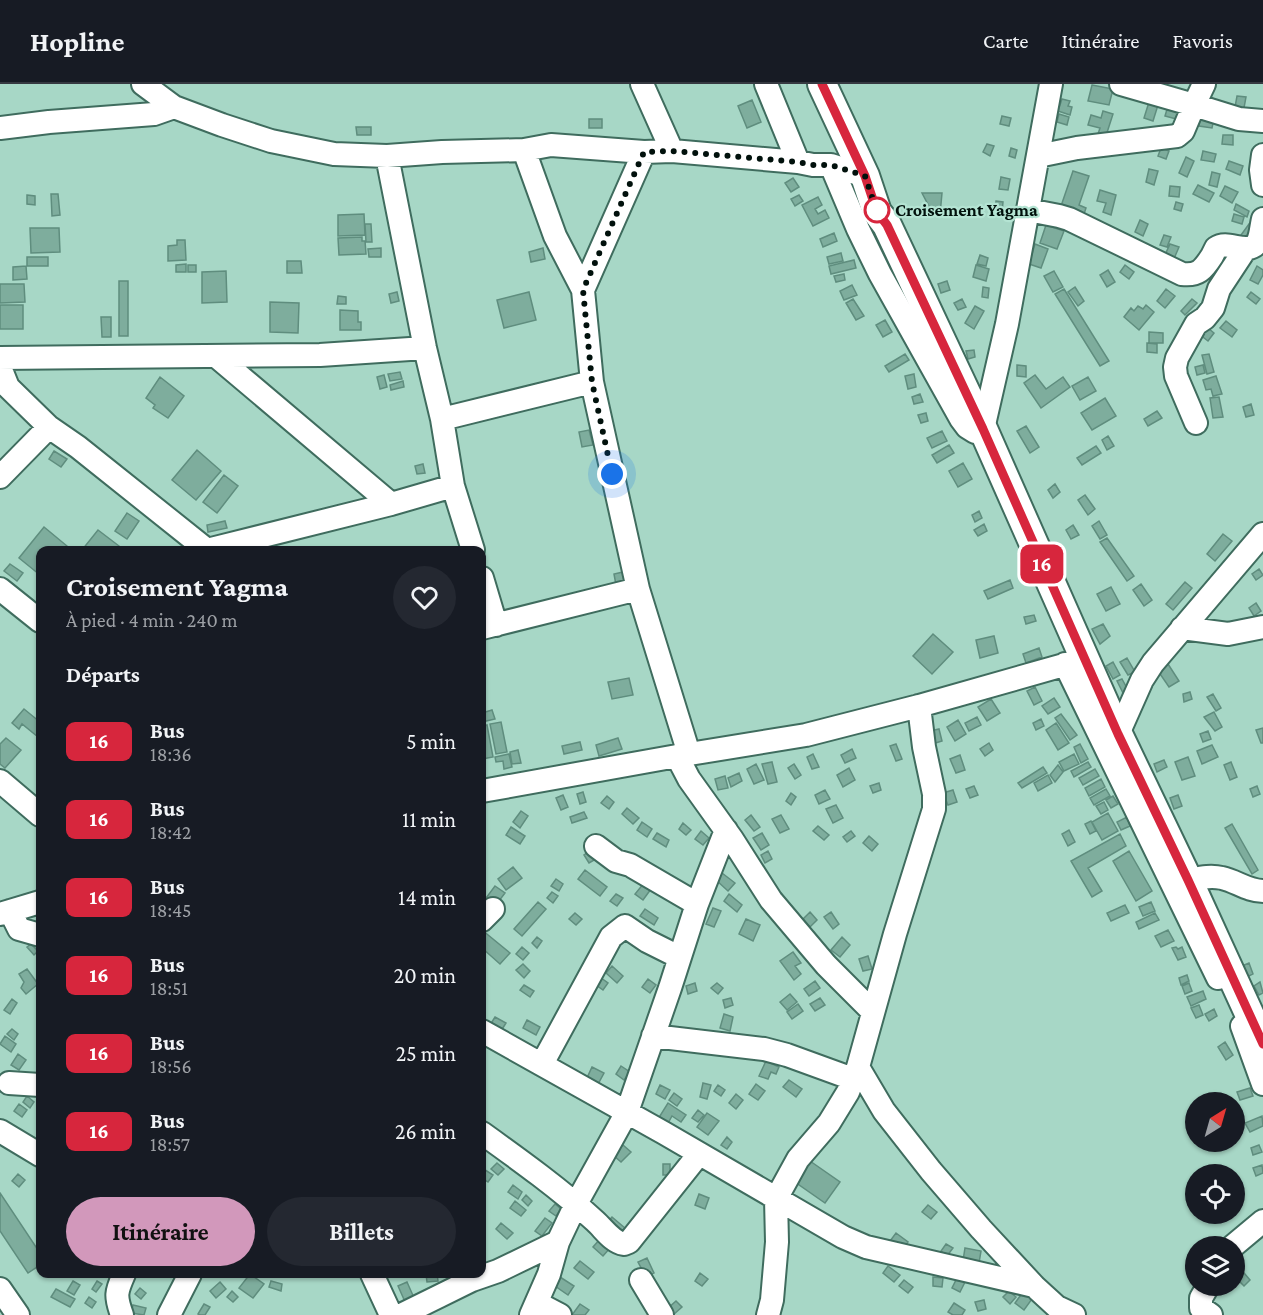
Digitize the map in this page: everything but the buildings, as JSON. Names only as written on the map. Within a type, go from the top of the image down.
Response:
[{"type":"main road","points":[[822,84],[865,176],[877,212],[887,225],[983,429],[1075,662],[1118,734],[1263,1044]]},
{"type":"street","points":[[143,84],[174,107],[271,141],[334,154],[387,156],[524,150],[551,145],[644,152],[672,151],[831,165],[865,176]]},
{"type":"street","points":[[642,84],[672,151]]},
{"type":"street","points":[[766,84],[798,162]]},
{"type":"street","points":[[831,165],[880,274],[968,428],[975,432],[983,429],[1007,324],[1051,84]]},
{"type":"street","points":[[1121,84],[1239,119],[1263,121]]},
{"type":"street","points":[[1038,156],[1077,148],[1177,136],[1183,131],[1204,84]]},
{"type":"street","points":[[0,128],[154,114],[174,107]]},
{"type":"street","points":[[524,150],[555,236],[583,290],[592,382],[638,589],[689,778],[771,900],[826,965],[872,1011]]},
{"type":"street","points":[[583,290],[644,152]]},
{"type":"street","points":[[1263,155],[1261,170],[1263,185]]},
{"type":"street","points":[[387,156],[425,348],[442,419],[453,486],[472,546]]},
{"type":"street","points":[[1028,210],[1070,219],[1182,274],[1200,273],[1216,249],[1223,245],[1255,247]]},
{"type":"street","points":[[1196,423],[1176,376],[1177,358],[1196,324],[1213,308],[1219,289],[1255,247],[1263,219]]},
{"type":"street","points":[[202,546],[78,447],[49,427],[8,387],[0,360],[320,355],[425,348]]},
{"type":"street","points":[[216,356],[391,504]]},
{"type":"street","points":[[442,419],[592,382]]},
{"type":"street","points":[[0,477],[49,427]]},
{"type":"street","points":[[223,546],[453,486]]},
{"type":"street","points":[[1118,734],[1142,680],[1153,663],[1263,534]]},
{"type":"street","points":[[0,589],[36,618]]},
{"type":"street","points":[[486,605],[489,626],[638,589]]},
{"type":"street","points":[[1182,628],[1228,634],[1263,627]]},
{"type":"street","points":[[486,790],[806,735],[1075,662],[1247,1036],[1263,1084]]},
{"type":"street","points":[[768,1315],[772,1300],[777,1242],[776,1199],[798,1159],[834,1115],[848,1092],[934,809],[934,794],[924,747],[919,706]]},
{"type":"street","points":[[0,781],[36,812]]},
{"type":"street","points":[[560,1315],[534,1309],[558,1242],[576,1204],[627,1112],[697,904],[726,830]]},
{"type":"street","points":[[596,846],[616,861],[630,865],[697,904]]},
{"type":"street","points":[[1188,880],[1210,876],[1263,891]]},
{"type":"street","points":[[36,903],[5,912],[19,929],[36,934]]},
{"type":"street","points":[[542,1065],[611,937],[618,930],[625,926],[647,941],[679,957]]},
{"type":"street","points":[[486,1033],[843,1237],[866,1247],[1034,1286]]},
{"type":"street","points":[[653,1036],[764,1049],[855,1073],[931,1171],[1034,1286],[1057,1306],[1074,1315]]},
{"type":"street","points":[[9,1083],[36,1085]]},
{"type":"street","points":[[0,1131],[36,1153]]},
{"type":"street","points":[[486,1136],[576,1204],[613,1239],[624,1244],[629,1242],[699,1154]]},
{"type":"street","points":[[1245,1236],[1263,1221]]},
{"type":"street","points":[[486,1275],[558,1242]]},
{"type":"street","points":[[122,1315],[116,1299],[123,1278]]},
{"type":"street","points":[[169,1315],[188,1278]]},
{"type":"street","points":[[374,1278],[391,1315]]},
{"type":"street","points":[[417,1312],[478,1278]]},
{"type":"street","points":[[641,1280],[662,1315]]},
{"type":"street","points":[[0,1289],[11,1312]]},
{"type":"street","points":[[1203,1296],[1201,1308],[1211,1315]]},
{"type":"bus line","name":"16","points":[[822,84],[865,176],[877,212],[887,225],[983,429],[1118,734],[1263,1044]]},
{"type":"place","name":"Croisement Yagma","points":[[877,210]]},
{"type":"route","points":[[612,474],[592,382],[583,290],[644,152],[672,151],[831,165],[865,176],[877,212],[877,210]]}]
